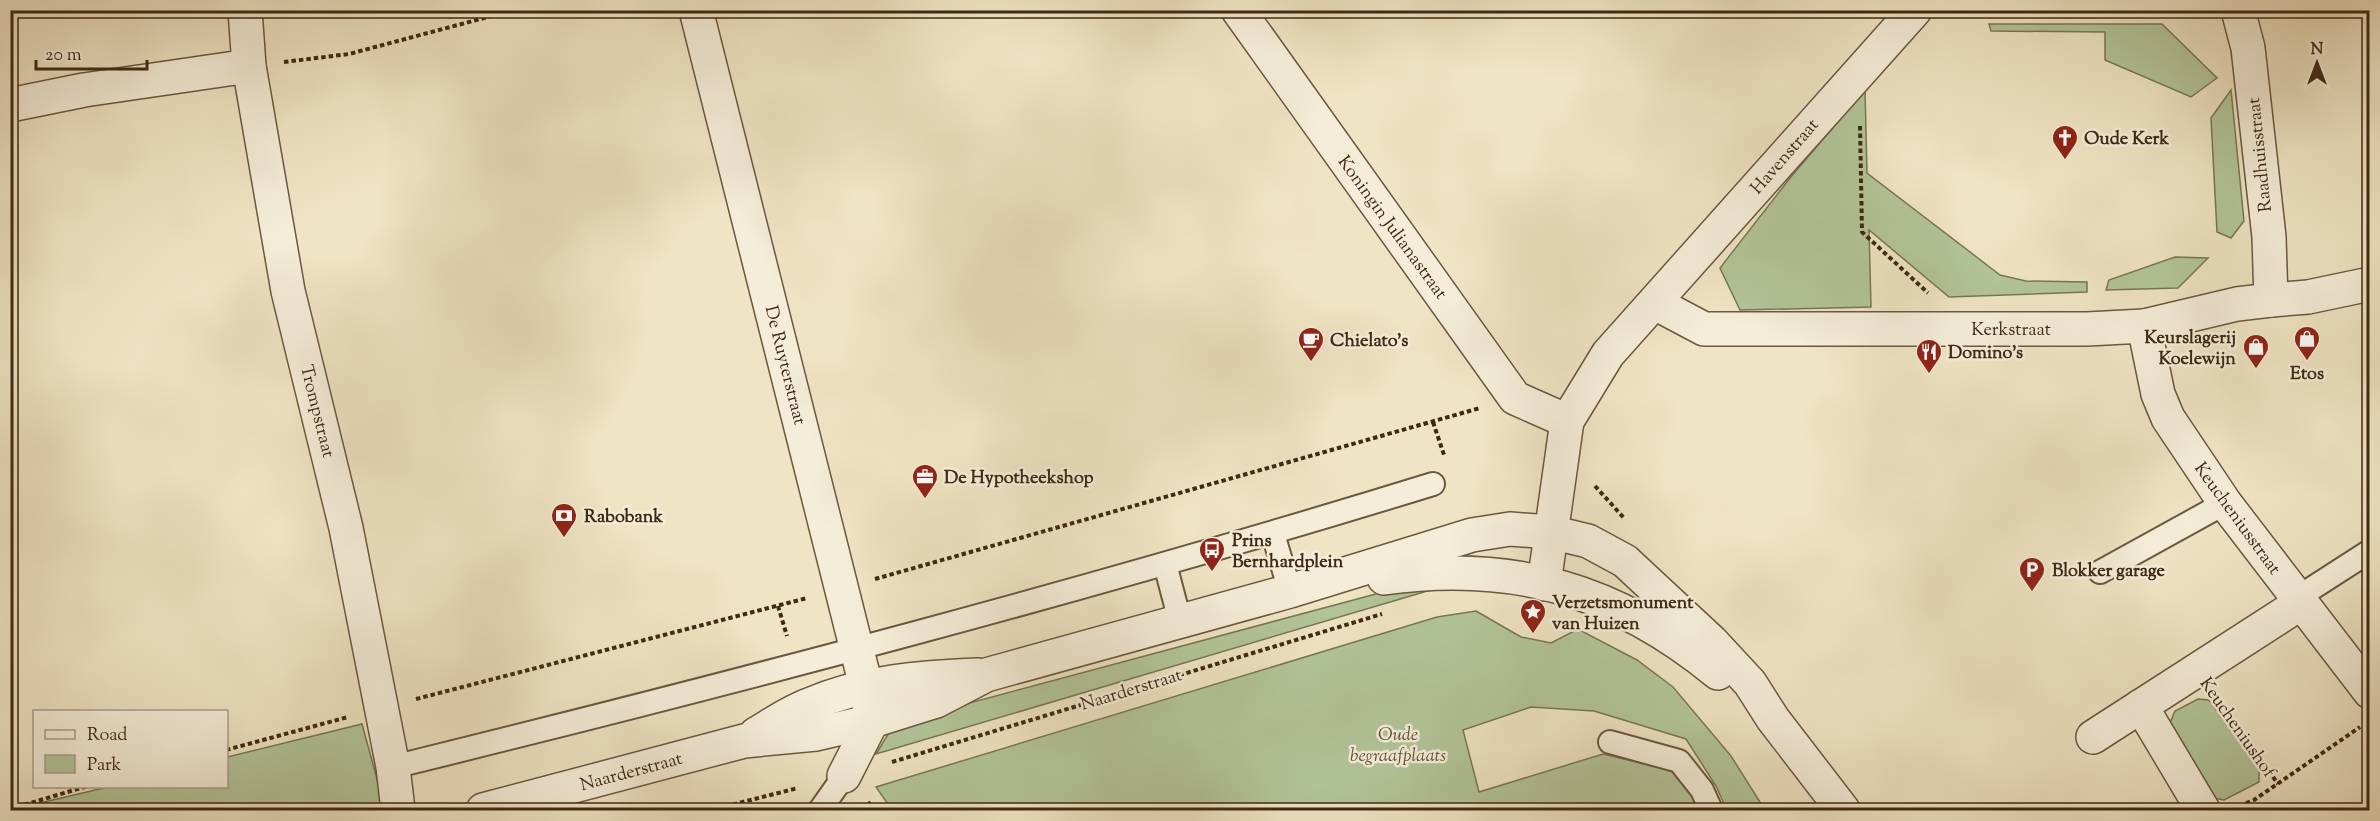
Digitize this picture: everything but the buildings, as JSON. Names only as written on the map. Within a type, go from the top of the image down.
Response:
[{"type":"street","name":"Trompstraat","points":[[245,10],[249,66],[288,291],[346,528],[393,767],[398,810]]},
{"type":"street","name":"De Ruyterstraat","points":[[696,10],[866,686],[872,721]]},
{"type":"street","name":"Koningin Julianastraat","points":[[1238,10],[1515,398],[1566,421]]},
{"type":"street","name":"Raadhuisstraat","points":[[2238,10],[2248,48],[2269,237],[2271,300]]},
{"type":"street","name":"Havenstraat","points":[[1654,303],[1910,12]]},
{"type":"street","points":[[10,105],[84,90],[249,66]]},
{"type":"street","name":"Kerkstraat","points":[[1654,303],[1704,328],[2087,329],[2144,326],[2237,304],[2308,297],[2370,284]]},
{"type":"street","points":[[1544,584],[1566,421],[1608,354],[1654,303]]},
{"type":"street","name":"Keucheniusstraat","points":[[2144,326],[2158,394],[2168,418],[2224,503],[2370,692]]},
{"type":"street","name":"Naarderstraat","points":[[483,810],[744,741],[816,734],[872,721],[936,701],[986,675],[1290,591],[1472,535],[1510,529],[1550,532],[1588,541],[1625,561],[1713,642],[1750,683],[1773,719]]},
{"type":"street","name":"Naarderstraat","points":[[1290,591],[1416,573],[1473,572],[1521,578],[1594,597],[1642,619],[1688,648],[1773,719]]},
{"type":"street","name":"Keucheniushof","points":[[2093,737],[2198,670],[2299,601]]},
{"type":"street","name":"Naarderstraat","points":[[744,741],[808,705],[866,686],[936,676],[986,675]]},
{"type":"street","points":[[2141,706],[2203,810]]},
{"type":"street","points":[[1773,719],[1843,810]]},
{"type":"street","points":[[844,776],[872,721]]},
{"type":"lane","points":[[393,767],[857,650],[1273,534],[1432,484]]},
{"type":"lane","points":[[2100,572],[2224,503]]},
{"type":"lane","points":[[1273,534],[1290,591]]},
{"type":"lane","points":[[2299,601],[2370,551]]},
{"type":"lane","points":[[1165,564],[1180,621]]},
{"type":"lane","points":[[1610,742],[1679,760],[1702,790],[1711,810]]},
{"type":"lane","points":[[820,810],[844,776]]},
{"type":"path","points":[[249,66],[349,54],[514,10]]},
{"type":"path","points":[[1859,71],[1862,232],[1966,328]]},
{"type":"path","name":"Naarderstraat","points":[[711,810],[844,776],[1384,613]]},
{"type":"path","name":"Keucheniushof","points":[[2198,670],[2278,784]]},
{"type":"path","points":[[2236,807],[2254,800],[2370,720]]},
{"type":"path","points":[[10,808],[81,788]]},
{"type":"green space","points":[[1989,24],[2162,24],[2217,78],[2191,97],[2105,60],[2105,32],[1991,31]]},
{"type":"green space","points":[[1865,90],[1867,173],[2000,275],[2026,281],[2087,282],[2087,292],[1949,297],[1869,230],[1871,307],[1740,310],[1720,268],[1790,178]]},
{"type":"green space","points":[[2231,90],[2244,221],[2231,238],[2217,232],[2211,118]]},
{"type":"green space","points":[[2175,257],[2208,258],[2178,288],[2106,290],[2109,280]]},
{"type":"green space","points":[[1428,580],[1451,584],[876,754],[895,723]]},
{"type":"green space","name":"Oude begraafplaats","points":[[1476,611],[1521,637],[1551,643],[1578,629],[1637,660],[1673,687],[1731,756],[1765,810],[1727,810],[1716,786],[1686,739],[1594,711],[1531,707],[1463,730],[1479,792],[1603,754],[1674,771],[1693,798],[1698,810],[892,810],[876,787],[1437,617]]},
{"type":"green space","points":[[2198,699],[2209,700],[2259,769],[2259,782],[2224,800],[2214,798],[2170,723],[2175,711]]},
{"type":"green space","points":[[362,724],[385,808],[377,810],[10,810],[104,788],[228,788],[228,757]]},
{"type":"place","name":"Oude Kerk","points":[[2065,161]]},
{"type":"place","name":"Etos","points":[[2307,362]]},
{"type":"place","name":"Chielato's","points":[[1311,363]]},
{"type":"place","name":"Keurslagerij Koelewijn","points":[[2256,370]]},
{"type":"place","name":"Domino's","points":[[1929,375]]},
{"type":"place","name":"De Hypotheekshop","points":[[925,500]]},
{"type":"place","name":"Rabobank","points":[[564,539]]},
{"type":"place","name":"Prins Bernhardplein","points":[[1212,573]]},
{"type":"place","name":"Blokker garage","points":[[2032,593]]},
{"type":"place","name":"Verzetsmonument van Huizen","points":[[1533,635]]}]
